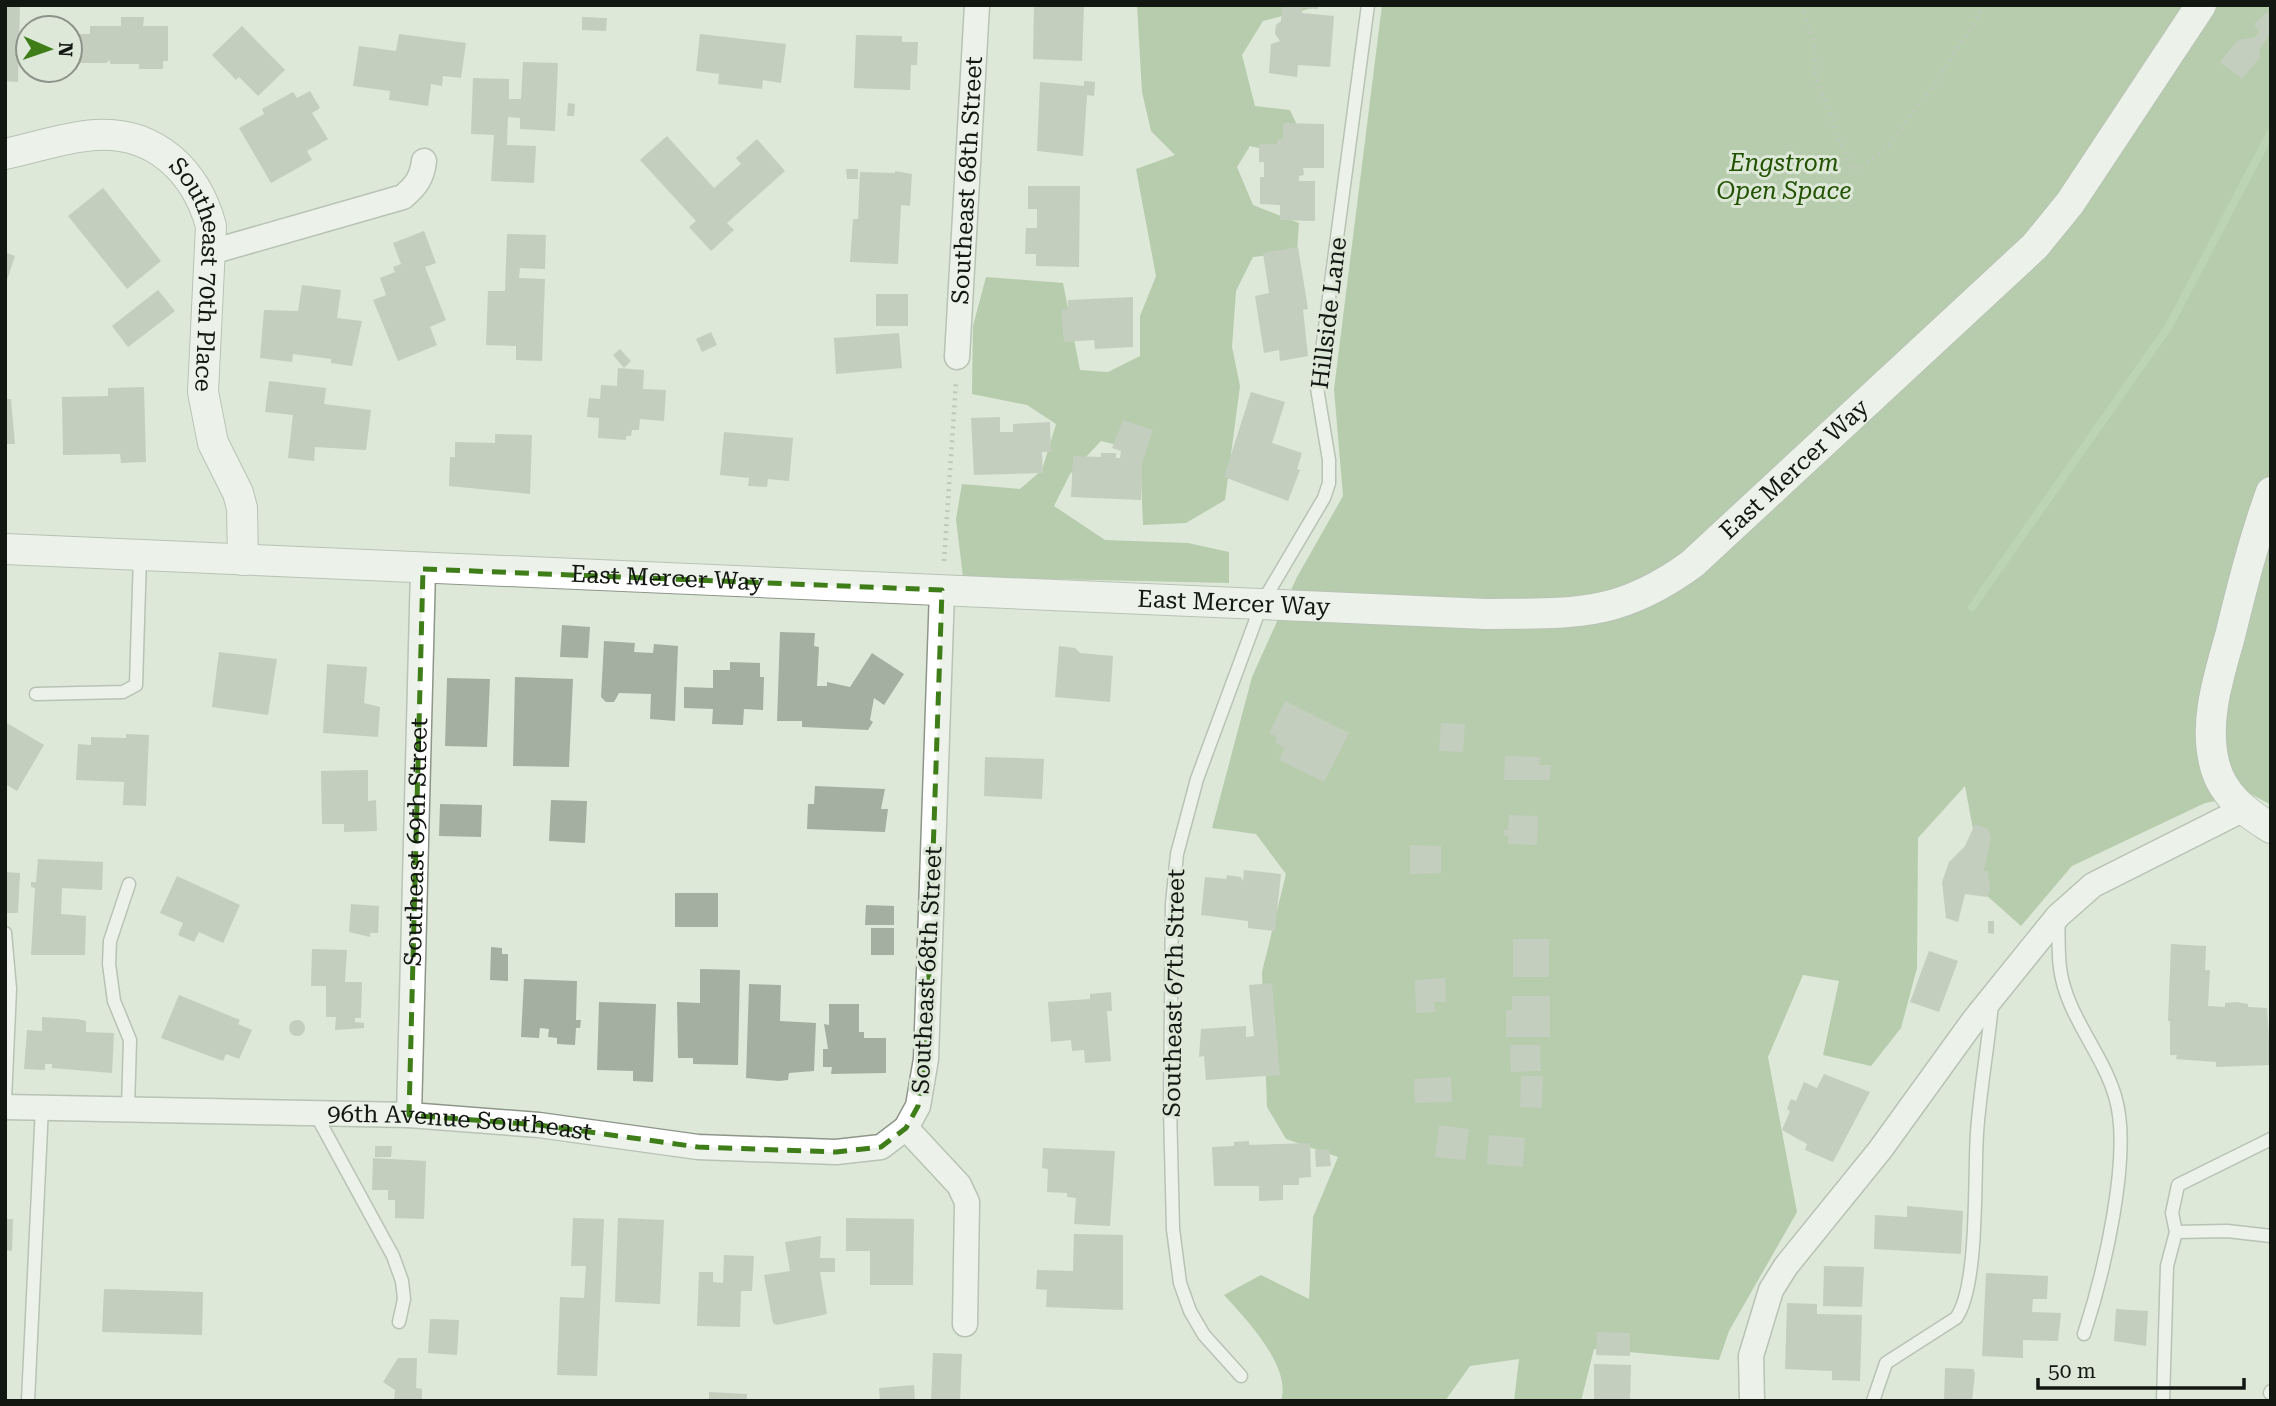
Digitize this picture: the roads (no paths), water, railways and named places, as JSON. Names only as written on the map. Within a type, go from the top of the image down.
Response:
[{"type":"street","name":"Southeast 68th Street","points":[[957,357],[977,5]]},
{"type":"street","name":"East Mercer Way","points":[[5,549],[1262,603],[1545,613],[1604,609],[1662,585],[1692,564],[2035,246],[2070,202],[2201,5]]},
{"type":"street","name":"Southeast 70th Place","points":[[5,154],[96,135],[124,136],[151,145],[173,159],[191,178],[204,201],[211,226],[203,392],[206,418],[213,443],[239,493],[242,508],[243,560]]},
{"type":"street","points":[[211,252],[293,226],[379,206],[403,197],[422,175],[424,161]]},
{"type":"street","points":[[2271,492],[2252,546],[2214,698],[2211,734],[2214,763],[2225,789],[2242,810],[2271,828]]},
{"type":"street","name":"Southeast 69th Street","points":[[410,1115],[424,569]]},
{"type":"street","name":"Southeast 68th Street","points":[[942,590],[926,1059],[918,1106],[906,1128],[959,1185],[967,1202],[965,1324]]},
{"type":"street","points":[[1752,1401],[1751,1356],[1771,1290],[1781,1274],[1880,1150],[1992,997],[2058,916],[2094,885],[2242,810]]},
{"type":"street","name":"96th Avenue Southeast","points":[[5,1107],[410,1115],[539,1125],[698,1147],[836,1152],[881,1147],[906,1128]]},
{"type":"lane","name":"Hillside Lane","points":[[1262,603],[1324,498],[1329,483],[1317,388],[1368,5]]},
{"type":"lane","points":[[36,694],[123,692],[136,685],[140,556]]},
{"type":"lane","name":"Southeast 67th Street","points":[[1241,1376],[1204,1335],[1190,1311],[1180,1283],[1173,1229],[1170,1107],[1172,904],[1178,854],[1197,779],[1262,603]]},
{"type":"lane","points":[[128,1110],[130,1040],[114,1001],[109,964],[110,941],[129,884]]},
{"type":"lane","points":[[2058,916],[2060,969],[2068,997],[2116,1098],[2120,1133],[2111,1230],[2084,1334]]},
{"type":"lane","points":[[5,933],[10,989],[5,1100]]},
{"type":"lane","points":[[1873,1401],[1886,1363],[1956,1318],[1961,1310],[1969,1275],[1978,1130],[1992,997]]},
{"type":"lane","points":[[27,1401],[42,1107]]},
{"type":"lane","points":[[316,1114],[393,1256],[403,1290],[399,1322]]},
{"type":"lane","points":[[2163,1401],[2167,1266],[2176,1232],[2172,1213],[2178,1185],[2271,1139]]},
{"type":"lane","points":[[2176,1232],[2227,1231],[2271,1236]]},
{"type":"waterway","points":[[1972,607],[2169,326],[2271,132]]},
{"type":"park label","name":"Engstrom Open Space","points":[[1784,177]]}]
